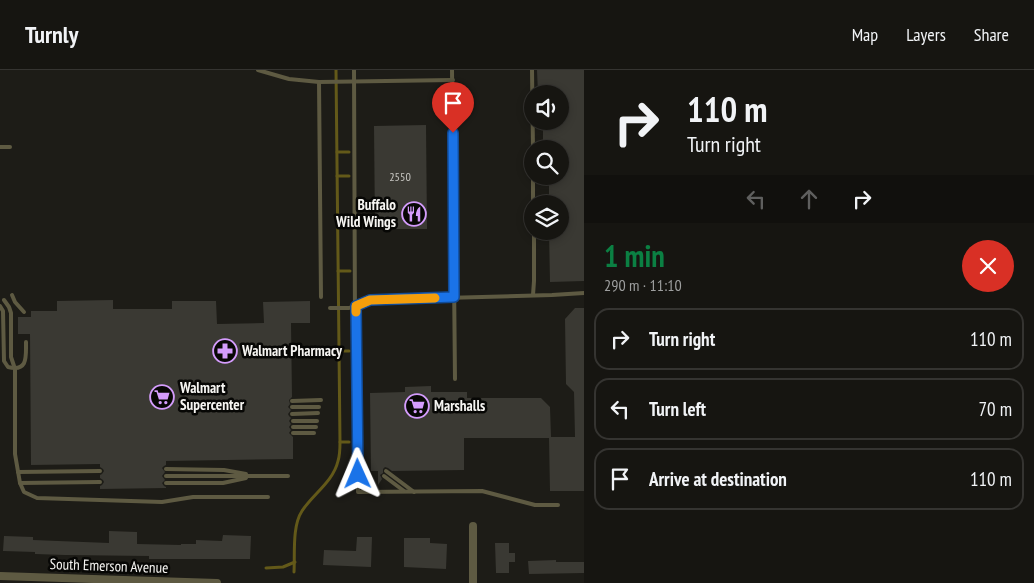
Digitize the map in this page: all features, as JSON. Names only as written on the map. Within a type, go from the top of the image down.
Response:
[{"type":"street","points":[[473,526],[473,583]]},
{"type":"street","name":"South Emerson Avenue","points":[[0,576],[37,580],[217,583]]},
{"type":"lane","points":[[258,70],[289,79],[319,82],[453,80]]},
{"type":"lane","points":[[354,70],[358,492],[482,491],[535,504],[558,505]]},
{"type":"lane","points":[[452,70],[455,379]]},
{"type":"lane","points":[[532,70],[533,140]]},
{"type":"lane","points":[[319,82],[321,297]]},
{"type":"lane","points":[[0,147],[10,147]]},
{"type":"lane","points":[[533,295],[534,240]]},
{"type":"lane","points":[[330,308],[349,308],[370,300],[584,293]]},
{"type":"lane","points":[[12,295],[15,302],[24,312]]},
{"type":"lane","points":[[4,300],[11,313],[12,357],[15,369],[15,454],[20,483],[24,492],[37,498],[162,502],[193,497],[268,497]]},
{"type":"lane","points":[[0,306],[3,311],[4,361],[8,367],[15,369],[22,366],[26,361],[26,342]]},
{"type":"lane","points":[[292,401],[321,400]]},
{"type":"lane","points":[[292,407],[319,407]]},
{"type":"lane","points":[[292,414],[318,413]]},
{"type":"lane","points":[[293,421],[317,420]]},
{"type":"lane","points":[[293,427],[316,427]]},
{"type":"lane","points":[[293,434],[314,433]]},
{"type":"lane","points":[[166,469],[224,470],[255,476]]},
{"type":"lane","points":[[18,472],[100,471]]},
{"type":"lane","points":[[386,471],[414,492]]},
{"type":"lane","points":[[166,476],[288,476]]},
{"type":"lane","points":[[166,483],[223,483],[255,476]]},
{"type":"lane","points":[[384,476],[405,492]]},
{"type":"lane","points":[[20,483],[100,482]]},
{"type":"building","points":[[537,70],[584,70],[584,281],[550,282],[549,240],[569,240],[569,195],[549,195],[549,185],[569,185],[569,140],[543,140],[543,130],[569,130],[569,85],[538,85]]},
{"type":"building","points":[[426,125],[427,229],[375,229],[374,126]]},
{"type":"building","name":"Walmart Supercenter","points":[[113,300],[113,309],[172,309],[172,301],[216,301],[217,324],[264,323],[263,302],[310,301],[310,323],[291,323],[292,397],[289,400],[290,404],[288,407],[291,410],[288,414],[291,418],[289,427],[291,430],[289,433],[293,437],[293,459],[166,461],[166,465],[162,468],[165,472],[162,476],[165,480],[162,483],[166,488],[100,489],[104,482],[100,475],[104,471],[100,464],[31,465],[30,334],[18,334],[18,317],[31,317],[31,311],[57,311],[57,301]]},
{"type":"building","points":[[575,308],[584,308],[584,491],[550,491],[549,438],[464,438],[464,470],[392,471],[385,467],[380,475],[382,479],[378,485],[378,471],[371,471],[370,393],[405,392],[405,387],[431,386],[431,392],[467,392],[467,398],[541,398],[550,407],[551,437],[575,437],[574,392],[566,384],[565,319]]},
{"type":"building","points":[[109,531],[137,532],[137,544],[196,544],[196,540],[222,541],[223,535],[251,536],[250,559],[149,559],[149,556],[35,554],[35,552],[3,551],[4,536],[33,537],[33,540],[109,543]]},
{"type":"building","points":[[357,537],[372,537],[371,567],[323,565],[324,550],[356,551]]},
{"type":"building","points":[[404,538],[430,538],[430,543],[447,544],[446,569],[404,567]]},
{"type":"building","points":[[495,543],[509,543],[509,553],[515,553],[515,562],[509,562],[509,573],[496,573]]},
{"type":"building","points":[[556,560],[556,562],[584,562],[584,573],[529,574],[528,561]]},
{"type":"waterway","points":[[294,572],[295,532],[299,517],[306,505],[332,475],[340,452],[336,70]]},
{"type":"waterway","points":[[337,152],[349,152]]},
{"type":"waterway","points":[[337,176],[349,176]]},
{"type":"waterway","points":[[338,271],[350,271]]},
{"type":"waterway","points":[[339,351],[349,351]]},
{"type":"waterway","points":[[340,442],[349,442]]},
{"type":"waterway","points":[[266,568],[283,567],[295,562]]},
{"type":"slow traffic","points":[[356,312],[356,306],[370,300],[435,298]]},
{"type":"place","name":"Buffalo Wild Wings","points":[[414,214]]},
{"type":"place","name":"Walmart Pharmacy","points":[[225,351]]},
{"type":"place","name":"Walmart Supercenter","points":[[162,397]]},
{"type":"place","name":"Marshalls","points":[[417,406]]},
{"type":"route","points":[[358,474],[356,306],[370,300],[454,297],[453,133]]}]
